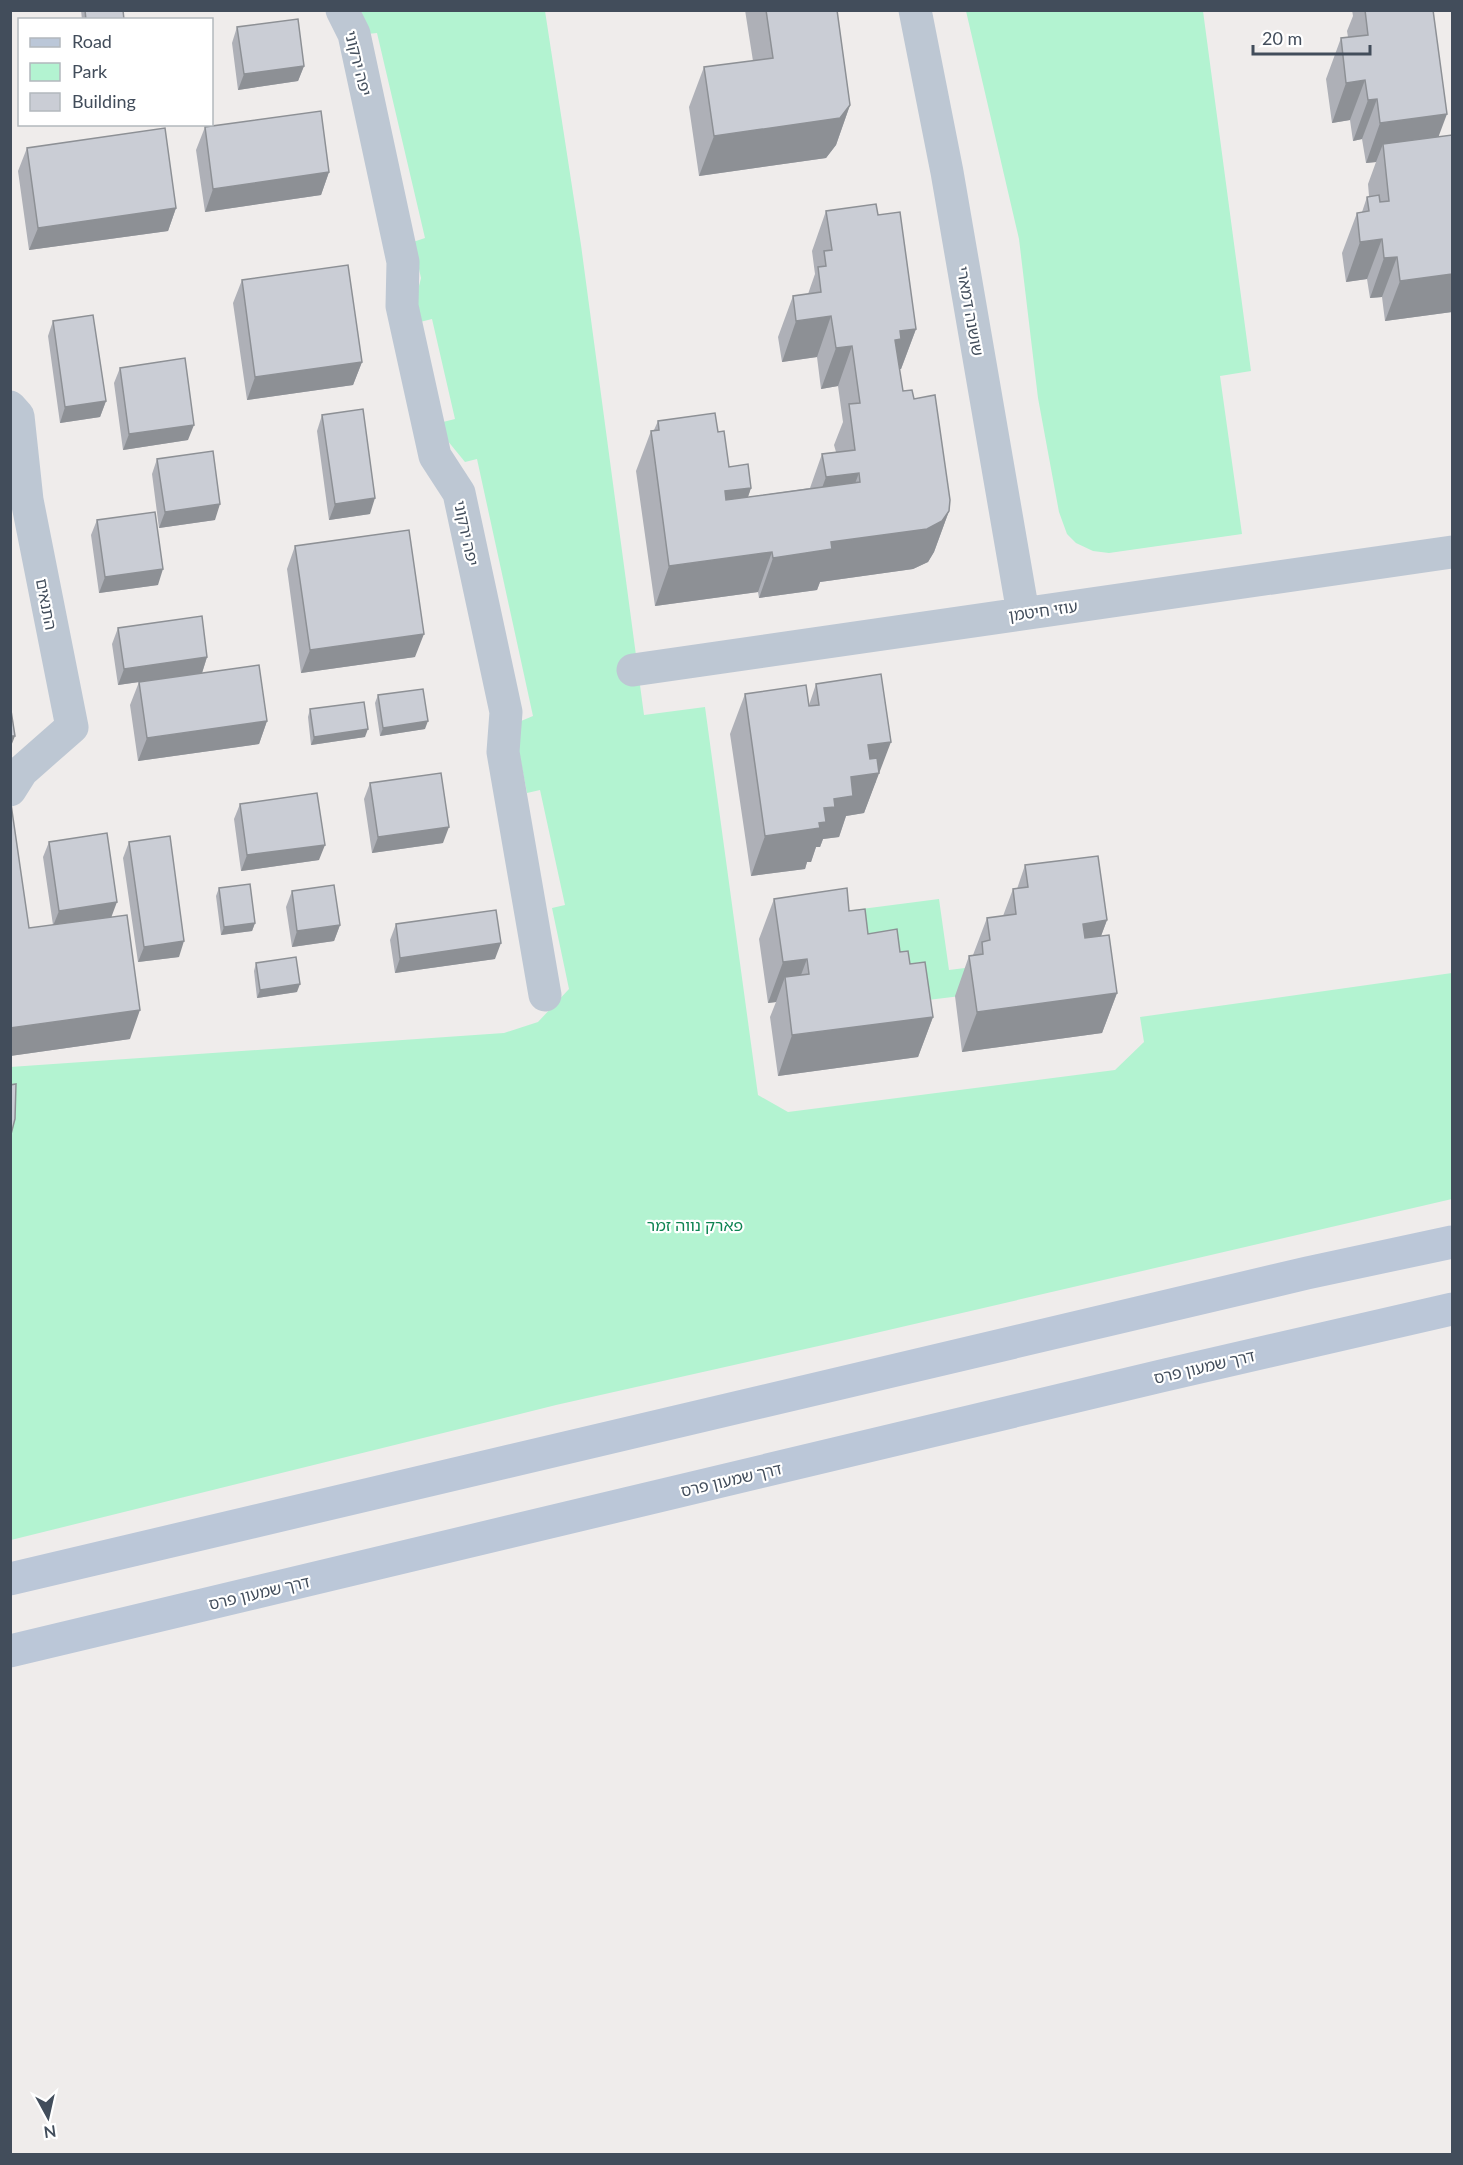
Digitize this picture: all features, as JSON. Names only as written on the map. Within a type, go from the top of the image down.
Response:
[{"type":"street","name":"יפה ירקוני","points":[[342,10],[354,34],[403,262],[402,306],[435,456],[459,493],[506,712],[503,752],[545,995]]},
{"type":"street","name":"שושנה דמארי","points":[[915,10],[947,172],[1023,613]]},
{"type":"street","name":"התנאים","points":[[14,412],[27,500],[72,727],[16,781]]},
{"type":"street","name":"עוזי חיטמן","points":[[633,669],[1452,552]]},
{"type":"street","points":[[10,1579],[1284,1279],[1452,1242]]},
{"type":"street","name":"דרך שמעון פרס","points":[[10,1651],[1161,1376],[1452,1309]]},
{"type":"green space","name":"פארק נווה זמר","points":[[361,11],[545,11],[581,245],[644,715],[705,707],[758,1095],[788,1112],[1115,1070],[1144,1042],[1140,1017],[1452,973],[1452,1199],[556,1405],[11,1540],[10,1067],[504,1033],[538,1022],[569,989],[552,908],[565,905],[540,790],[527,793],[518,747],[521,721],[533,716],[477,459],[465,462],[447,440],[443,422],[455,419],[432,319],[420,322],[415,302],[421,278],[413,242],[425,238],[377,33],[367,34]]},
{"type":"green space","points":[[966,11],[1203,11],[1251,371],[1220,376],[1242,534],[1109,553],[1093,551],[1076,543],[1067,534],[1059,512],[1038,398],[1019,239]]},
{"type":"green space","points":[[939,899],[949,970],[973,967],[969,995],[895,1004],[869,943],[867,925],[846,911]]},
{"type":"building","points":[[85,10],[123,10],[124,18],[86,18]]},
{"type":"building","points":[[766,10],[837,10],[850,105],[840,118],[714,136],[704,67],[773,58]]},
{"type":"building","points":[[1365,10],[1433,10],[1447,114],[1380,123],[1377,99],[1368,100],[1365,80],[1346,83],[1341,38],[1368,35]]},
{"type":"building","points":[[298,19],[304,66],[244,74],[237,27]]},
{"type":"building","points":[[321,111],[329,172],[213,189],[205,127]]},
{"type":"building","points":[[165,128],[176,208],[38,228],[27,148]]},
{"type":"building","points":[[1452,135],[1452,274],[1400,281],[1397,257],[1384,258],[1382,239],[1360,242],[1357,213],[1369,211],[1367,197],[1379,195],[1380,202],[1389,201],[1383,144]]},
{"type":"building","points":[[876,204],[878,215],[900,212],[916,329],[900,331],[901,339],[895,340],[903,391],[912,390],[914,399],[935,395],[950,500],[949,511],[942,521],[927,529],[831,542],[832,549],[773,558],[772,552],[669,566],[651,431],[659,430],[658,421],[715,413],[718,432],[724,431],[729,467],[748,464],[751,488],[725,491],[726,500],[860,482],[859,473],[826,477],[822,454],[855,450],[849,404],[860,403],[852,346],[836,348],[831,316],[796,321],[793,296],[821,292],[818,267],[826,266],[824,251],[832,250],[826,211]]},
{"type":"building","points":[[348,265],[362,362],[255,377],[242,280]]},
{"type":"building","points":[[93,315],[106,401],[65,407],[53,321]]},
{"type":"building","points":[[185,358],[194,425],[129,434],[120,368]]},
{"type":"building","points":[[363,409],[375,498],[335,504],[322,415]]},
{"type":"building","points":[[213,451],[220,504],[165,512],[157,459]]},
{"type":"building","points":[[155,512],[163,569],[105,577],[97,520]]},
{"type":"building","points":[[409,530],[424,634],[310,650],[295,546]]},
{"type":"building","points":[[202,616],[207,657],[124,669],[118,628]]},
{"type":"building","points":[[259,665],[267,721],[147,738],[139,682]]},
{"type":"building","points":[[881,674],[891,742],[868,745],[870,759],[877,758],[879,773],[851,777],[853,796],[834,799],[835,807],[824,808],[826,822],[819,823],[820,828],[765,836],[745,694],[806,685],[809,706],[819,705],[816,684]]},
{"type":"building","points":[[423,689],[428,721],[383,728],[378,695]]},
{"type":"building","points":[[364,702],[368,729],[314,737],[310,709]]},
{"type":"building","points":[[10,704],[15,736],[10,736]]},
{"type":"building","points":[[441,773],[449,827],[378,837],[370,783]]},
{"type":"building","points":[[317,793],[325,845],[247,855],[240,804]]},
{"type":"building","points":[[11,804],[29,928],[127,915],[140,1010],[10,1028]]},
{"type":"building","points":[[107,833],[117,902],[59,911],[49,842]]},
{"type":"building","points":[[170,836],[184,941],[144,947],[129,842]]},
{"type":"building","points":[[1098,856],[1107,920],[1083,924],[1085,938],[1109,935],[1117,993],[977,1012],[969,956],[983,954],[982,942],[990,940],[987,918],[1016,914],[1013,889],[1028,887],[1025,865]]},
{"type":"building","points":[[250,884],[255,923],[224,927],[219,888]]},
{"type":"building","points":[[334,885],[340,925],[297,931],[292,891]]},
{"type":"building","points":[[847,888],[849,911],[865,909],[868,934],[897,929],[900,952],[908,951],[910,964],[925,962],[933,1017],[792,1035],[785,977],[809,974],[807,959],[783,962],[774,899]]},
{"type":"building","points":[[496,910],[501,943],[400,958],[396,924]]},
{"type":"building","points":[[296,957],[300,984],[260,990],[256,963]]},
{"type":"building","points":[[16,1084],[15,1119],[10,1138],[10,1085]]}]
